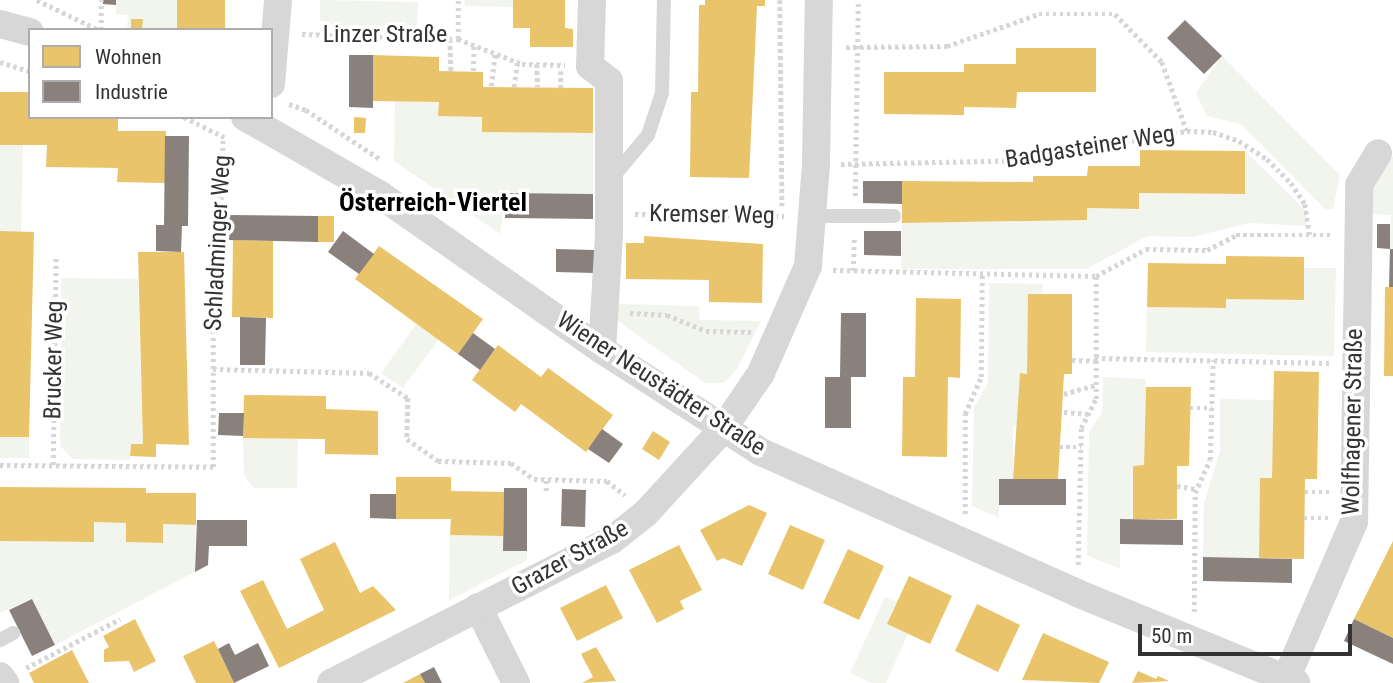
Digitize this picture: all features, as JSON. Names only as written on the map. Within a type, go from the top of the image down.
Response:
[{"type":"street","points":[[273,69],[278,33],[278,0]]},
{"type":"street","points":[[592,0],[590,66],[609,81],[610,214],[602,349]]},
{"type":"street","name":"Grazer Straße","points":[[331,683],[612,540],[646,513],[723,429],[782,332],[808,266],[814,216],[819,0]]},
{"type":"street","points":[[0,24],[28,31]]},
{"type":"street","name":"Wiener Neustädter Straße","points":[[242,125],[380,194],[602,349],[761,452],[966,541],[1077,593],[1291,681]]},
{"type":"street","name":"Wolfhagener Straße","points":[[1291,681],[1354,522],[1356,236],[1359,185],[1378,153]]},
{"type":"street","points":[[478,607],[516,683]]},
{"type":"lane","points":[[609,181],[648,135],[662,93],[664,0]]},
{"type":"lane","points":[[814,216],[894,216]]},
{"type":"path","points":[[37,0],[96,28]]},
{"type":"path","points":[[100,28],[101,0]]},
{"type":"path","name":"Linzer Straße","points":[[278,33],[458,39],[458,0]]},
{"type":"path","points":[[780,0],[779,189],[784,216],[783,228]]},
{"type":"path","points":[[853,271],[858,0]]},
{"type":"path","points":[[818,48],[947,46],[1039,13],[1115,14],[1162,62],[1187,131]]},
{"type":"path","points":[[450,39],[451,71]]},
{"type":"path","points":[[458,39],[517,62],[590,66]]},
{"type":"path","points":[[473,71],[474,46]]},
{"type":"path","points":[[491,86],[495,53]]},
{"type":"path","points":[[0,62],[28,70]]},
{"type":"path","points":[[514,87],[517,62]]},
{"type":"path","points":[[537,64],[538,87]]},
{"type":"path","points":[[561,65],[561,88]]},
{"type":"path","points":[[188,119],[223,137],[242,125]]},
{"type":"path","name":"Schladminger Weg","points":[[53,465],[213,467],[213,268],[220,220],[223,137],[242,125]]},
{"type":"path","name":"Badgasteiner Weg","points":[[816,164],[1029,160],[1187,131],[1213,132],[1239,141],[1268,159],[1306,204],[1310,235]]},
{"type":"path","name":"Kremser Weg","points":[[610,214],[814,216]]},
{"type":"path","points":[[808,266],[853,271],[1096,276],[1146,249],[1208,250],[1236,235],[1356,236]]},
{"type":"path","name":"Brucker Weg","points":[[53,465],[56,255]]},
{"type":"path","points":[[966,541],[965,414],[981,377],[982,273]]},
{"type":"path","points":[[1077,593],[1081,428],[1096,399],[1096,276]]},
{"type":"path","points":[[604,313],[667,315],[706,331],[782,332]]},
{"type":"path","points":[[1072,360],[1355,363]]},
{"type":"path","points":[[1194,641],[1197,489],[1210,460],[1213,360]]},
{"type":"path","points":[[213,369],[369,373],[408,398],[407,439],[438,461],[511,463],[534,479],[607,481],[646,513]]},
{"type":"path","points":[[1064,394],[1096,385]]},
{"type":"path","points":[[1190,408],[1212,408]]},
{"type":"path","points":[[1064,412],[1088,414]]},
{"type":"path","points":[[1059,447],[1081,447]]},
{"type":"path","points":[[0,464],[53,465]]},
{"type":"path","points":[[546,479],[546,491]]},
{"type":"path","points":[[1177,486],[1197,489]]},
{"type":"path","points":[[1305,492],[1335,492]]},
{"type":"path","points":[[1304,518],[1334,518]]},
{"type":"path","points":[[3,679],[120,619]]},
{"type":"shaded area","points":[[116,0],[177,0],[177,28],[127,28],[128,15],[116,14]]},
{"type":"shaded area","points":[[320,0],[418,2],[417,32],[343,29],[320,20]]},
{"type":"shaded area","points":[[465,0],[513,0],[513,7],[465,6]]},
{"type":"shaded area","points":[[1222,56],[1340,175],[1333,209],[1325,209],[1241,124],[1207,116],[1196,93]]},
{"type":"shaded area","points":[[395,101],[439,102],[439,116],[482,117],[483,132],[593,133],[593,194],[506,193],[500,234],[394,161]]},
{"type":"shaded area","points":[[0,145],[23,145],[21,232],[0,231]]},
{"type":"shaded area","points":[[1245,151],[1306,211],[1306,226],[1249,223],[1193,237],[1148,236],[1086,269],[901,269],[902,223],[1086,220],[1087,208],[1139,209],[1139,193],[1244,194]]},
{"type":"shaded area","points":[[1393,156],[1393,249],[1390,249],[1391,215],[1369,214],[1370,187]]},
{"type":"shaded area","points":[[1304,268],[1336,268],[1334,356],[1146,352],[1147,307],[1225,308],[1226,299],[1304,299]]},
{"type":"shaded area","points":[[61,278],[138,279],[143,444],[131,444],[130,460],[73,459],[60,446]]},
{"type":"shaded area","points":[[989,283],[1043,284],[1042,294],[1028,294],[1027,374],[1020,373],[1020,425],[1013,426],[1013,479],[999,479],[999,518],[972,506],[974,407],[988,382]]},
{"type":"shaded area","points":[[617,304],[699,306],[700,320],[761,321],[737,369],[724,383],[705,383],[618,321]]},
{"type":"shaded area","points":[[417,323],[439,339],[403,388],[381,373]]},
{"type":"shaded area","points":[[1103,377],[1146,379],[1144,465],[1133,466],[1133,519],[1120,520],[1120,569],[1087,555],[1089,432],[1102,413]]},
{"type":"shaded area","points":[[1220,399],[1274,400],[1272,478],[1260,478],[1259,558],[1203,557],[1204,503],[1220,451]]},
{"type":"shaded area","points":[[0,437],[29,437],[29,458],[0,458]]},
{"type":"shaded area","points":[[243,438],[298,439],[297,488],[254,488],[244,475]]},
{"type":"shaded area","points":[[94,522],[126,523],[126,542],[163,543],[163,524],[196,525],[195,572],[55,645],[32,599],[0,613],[0,541],[93,542]]},
{"type":"shaded area","points":[[450,535],[503,536],[504,551],[527,551],[527,560],[449,600]]},
{"type":"shaded area","points":[[885,597],[897,602],[887,624],[908,634],[886,683],[872,683],[850,673]]},
{"type":"building: Wohnen","points":[[177,0],[225,0],[225,28],[177,28]]},
{"type":"building: Wohnen","points":[[513,0],[565,0],[565,28],[573,29],[573,47],[530,47],[530,28],[513,28]]},
{"type":"building: Wohnen","points":[[705,0],[765,0],[765,6],[757,6],[749,178],[690,177],[691,92],[698,92],[699,5],[705,5]]},
{"type":"building: Wohnen","points":[[131,19],[143,19],[142,28],[131,28]]},
{"type":"building: Wohnen","points":[[1016,48],[1096,48],[1096,92],[1017,92],[1016,108],[964,107],[964,115],[884,114],[884,72],[964,72],[964,64],[1016,64]]},
{"type":"building: Wohnen","points":[[373,55],[439,57],[439,71],[483,72],[483,87],[593,88],[593,133],[482,132],[482,117],[438,116],[439,102],[373,101]]},
{"type":"building: Wohnen","points":[[0,92],[28,92],[28,119],[118,119],[118,131],[166,131],[165,183],[117,182],[118,168],[46,167],[47,145],[0,145]]},
{"type":"building: Wohnen","points":[[354,117],[366,118],[365,133],[354,133]]},
{"type":"building: Wohnen","points":[[1140,150],[1245,151],[1245,194],[1139,193],[1139,209],[1087,208],[1087,220],[902,223],[902,181],[1033,182],[1033,176],[1087,176],[1088,166],[1140,166]]},
{"type":"building: Wohnen","points":[[318,216],[334,216],[334,242],[318,242]]},
{"type":"building: Wohnen","points":[[0,231],[34,232],[29,437],[0,437]]},
{"type":"building: Wohnen","points":[[644,236],[763,244],[762,303],[709,302],[709,280],[626,279],[626,243],[644,243]]},
{"type":"building: Wohnen","points":[[233,240],[273,241],[273,318],[232,317]]},
{"type":"building: Wohnen","points":[[379,246],[483,319],[458,354],[355,279]]},
{"type":"building: Wohnen","points":[[138,252],[184,252],[189,445],[156,444],[156,457],[130,456],[131,444],[143,444]]},
{"type":"building: Wohnen","points":[[1226,256],[1304,257],[1304,300],[1226,299],[1226,308],[1147,307],[1148,263],[1226,264]]},
{"type":"building: Wohnen","points":[[1385,287],[1393,287],[1393,376],[1384,376]]},
{"type":"building: Wohnen","points":[[1028,294],[1072,294],[1072,374],[1064,374],[1058,479],[1013,479],[1020,373],[1027,374]]},
{"type":"building: Wohnen","points":[[916,298],[961,299],[960,378],[948,377],[947,457],[902,456],[903,377],[915,377]]},
{"type":"building: Wohnen","points":[[498,345],[541,377],[548,368],[613,415],[586,452],[521,404],[515,412],[472,380]]},
{"type":"building: Wohnen","points":[[1274,371],[1319,372],[1317,479],[1305,479],[1304,559],[1259,558],[1260,478],[1272,478]]},
{"type":"building: Wohnen","points":[[1146,387],[1191,387],[1189,466],[1177,466],[1177,519],[1133,519],[1133,466],[1144,465]]},
{"type":"building: Wohnen","points":[[244,395],[326,396],[326,409],[378,411],[378,455],[325,454],[325,439],[243,438]]},
{"type":"building: Wohnen","points":[[653,431],[670,442],[659,460],[642,449]]},
{"type":"building: Wohnen","points":[[396,477],[451,477],[451,491],[504,492],[503,536],[450,535],[451,519],[396,519]]},
{"type":"building: Wohnen","points":[[0,487],[146,488],[146,493],[196,493],[196,525],[163,524],[163,543],[126,542],[126,523],[94,522],[94,542],[0,541]]},
{"type":"building: Wohnen","points":[[749,505],[767,513],[742,566],[723,558],[717,561],[700,530]]},
{"type":"building: Wohnen","points":[[790,525],[825,540],[803,590],[768,574]]},
{"type":"building: Wohnen","points":[[1393,541],[1393,638],[1354,619]]},
{"type":"building: Wohnen","points":[[335,542],[360,593],[373,586],[396,610],[279,668],[240,591],[263,580],[287,629],[324,610],[300,559]]},
{"type":"building: Wohnen","points":[[679,545],[702,590],[680,601],[684,609],[657,623],[629,570]]},
{"type":"building: Wohnen","points":[[848,549],[884,566],[859,620],[823,603]]},
{"type":"building: Wohnen","points":[[909,576],[952,596],[930,644],[887,624]]},
{"type":"building: Wohnen","points":[[606,585],[623,618],[577,641],[560,608]]},
{"type":"building: Wohnen","points":[[977,604],[1020,625],[998,672],[955,651]]},
{"type":"building: Wohnen","points":[[135,619],[156,661],[134,672],[129,661],[104,662],[104,650],[109,647],[103,636]]},
{"type":"building: Wohnen","points":[[1043,633],[1109,662],[1099,683],[1022,680]]},
{"type":"building: Wohnen","points":[[214,641],[234,683],[196,683],[183,656]]},
{"type":"building: Wohnen","points":[[596,647],[616,681],[582,683],[593,677],[581,654]]},
{"type":"building: Wohnen","points":[[72,650],[89,683],[34,683],[29,673]]},
{"type":"building: Wohnen","points":[[1138,671],[1156,679],[1158,676],[1169,681],[1132,683]]},
{"type":"building: Wohnen","points":[[420,674],[425,683],[403,683]]},
{"type":"building: Industrie","points":[[103,0],[116,0],[116,5],[103,4]]},
{"type":"building: Industrie","points":[[1185,20],[1222,56],[1204,74],[1167,38]]},
{"type":"building: Industrie","points":[[349,55],[373,55],[373,108],[349,107]]},
{"type":"building: Industrie","points":[[165,136],[189,136],[188,226],[182,226],[181,252],[156,251],[156,225],[164,225]]},
{"type":"building: Industrie","points":[[863,181],[902,181],[902,204],[863,203]]},
{"type":"building: Industrie","points":[[505,193],[593,194],[593,219],[505,218]]},
{"type":"building: Industrie","points":[[228,215],[318,216],[318,242],[228,240]]},
{"type":"building: Industrie","points":[[1377,224],[1390,224],[1390,249],[1377,248]]},
{"type":"building: Industrie","points":[[343,231],[374,254],[359,274],[328,252]]},
{"type":"building: Industrie","points":[[864,231],[901,231],[901,256],[864,255]]},
{"type":"building: Industrie","points":[[556,249],[594,250],[594,273],[556,272]]},
{"type":"building: Industrie","points":[[1390,249],[1393,249],[1393,287],[1389,287]]},
{"type":"building: Industrie","points":[[841,313],[866,313],[866,377],[851,377],[851,428],[825,428],[825,377],[840,377]]},
{"type":"building: Industrie","points":[[240,317],[266,318],[265,365],[240,365]]},
{"type":"building: Industrie","points":[[473,333],[495,349],[480,370],[458,354]]},
{"type":"building: Industrie","points":[[219,413],[244,413],[243,436],[218,435]]},
{"type":"building: Industrie","points":[[602,429],[623,444],[609,463],[588,449]]},
{"type":"building: Industrie","points":[[999,479],[1066,479],[1066,505],[999,505]]},
{"type":"building: Industrie","points":[[504,488],[527,488],[527,551],[503,551]]},
{"type":"building: Industrie","points":[[562,489],[586,490],[585,527],[561,526]]},
{"type":"building: Industrie","points":[[370,494],[396,494],[396,519],[370,518]]},
{"type":"building: Industrie","points":[[1120,519],[1183,520],[1183,545],[1120,544]]},
{"type":"building: Industrie","points":[[197,520],[247,520],[247,546],[209,546],[208,565],[195,572]]},
{"type":"building: Industrie","points":[[1203,557],[1292,559],[1292,583],[1203,581]]},
{"type":"building: Industrie","points":[[32,599],[55,645],[32,656],[9,610]]},
{"type":"building: Industrie","points":[[1354,619],[1393,638],[1393,664],[1344,641]]},
{"type":"building: Industrie","points":[[229,643],[235,655],[258,643],[269,666],[234,683],[218,649]]},
{"type":"building: Industrie","points":[[434,667],[442,683],[425,683],[420,674]]},
{"type":"district","name":"Österreich-Viertel","points":[[433,203]]}]
